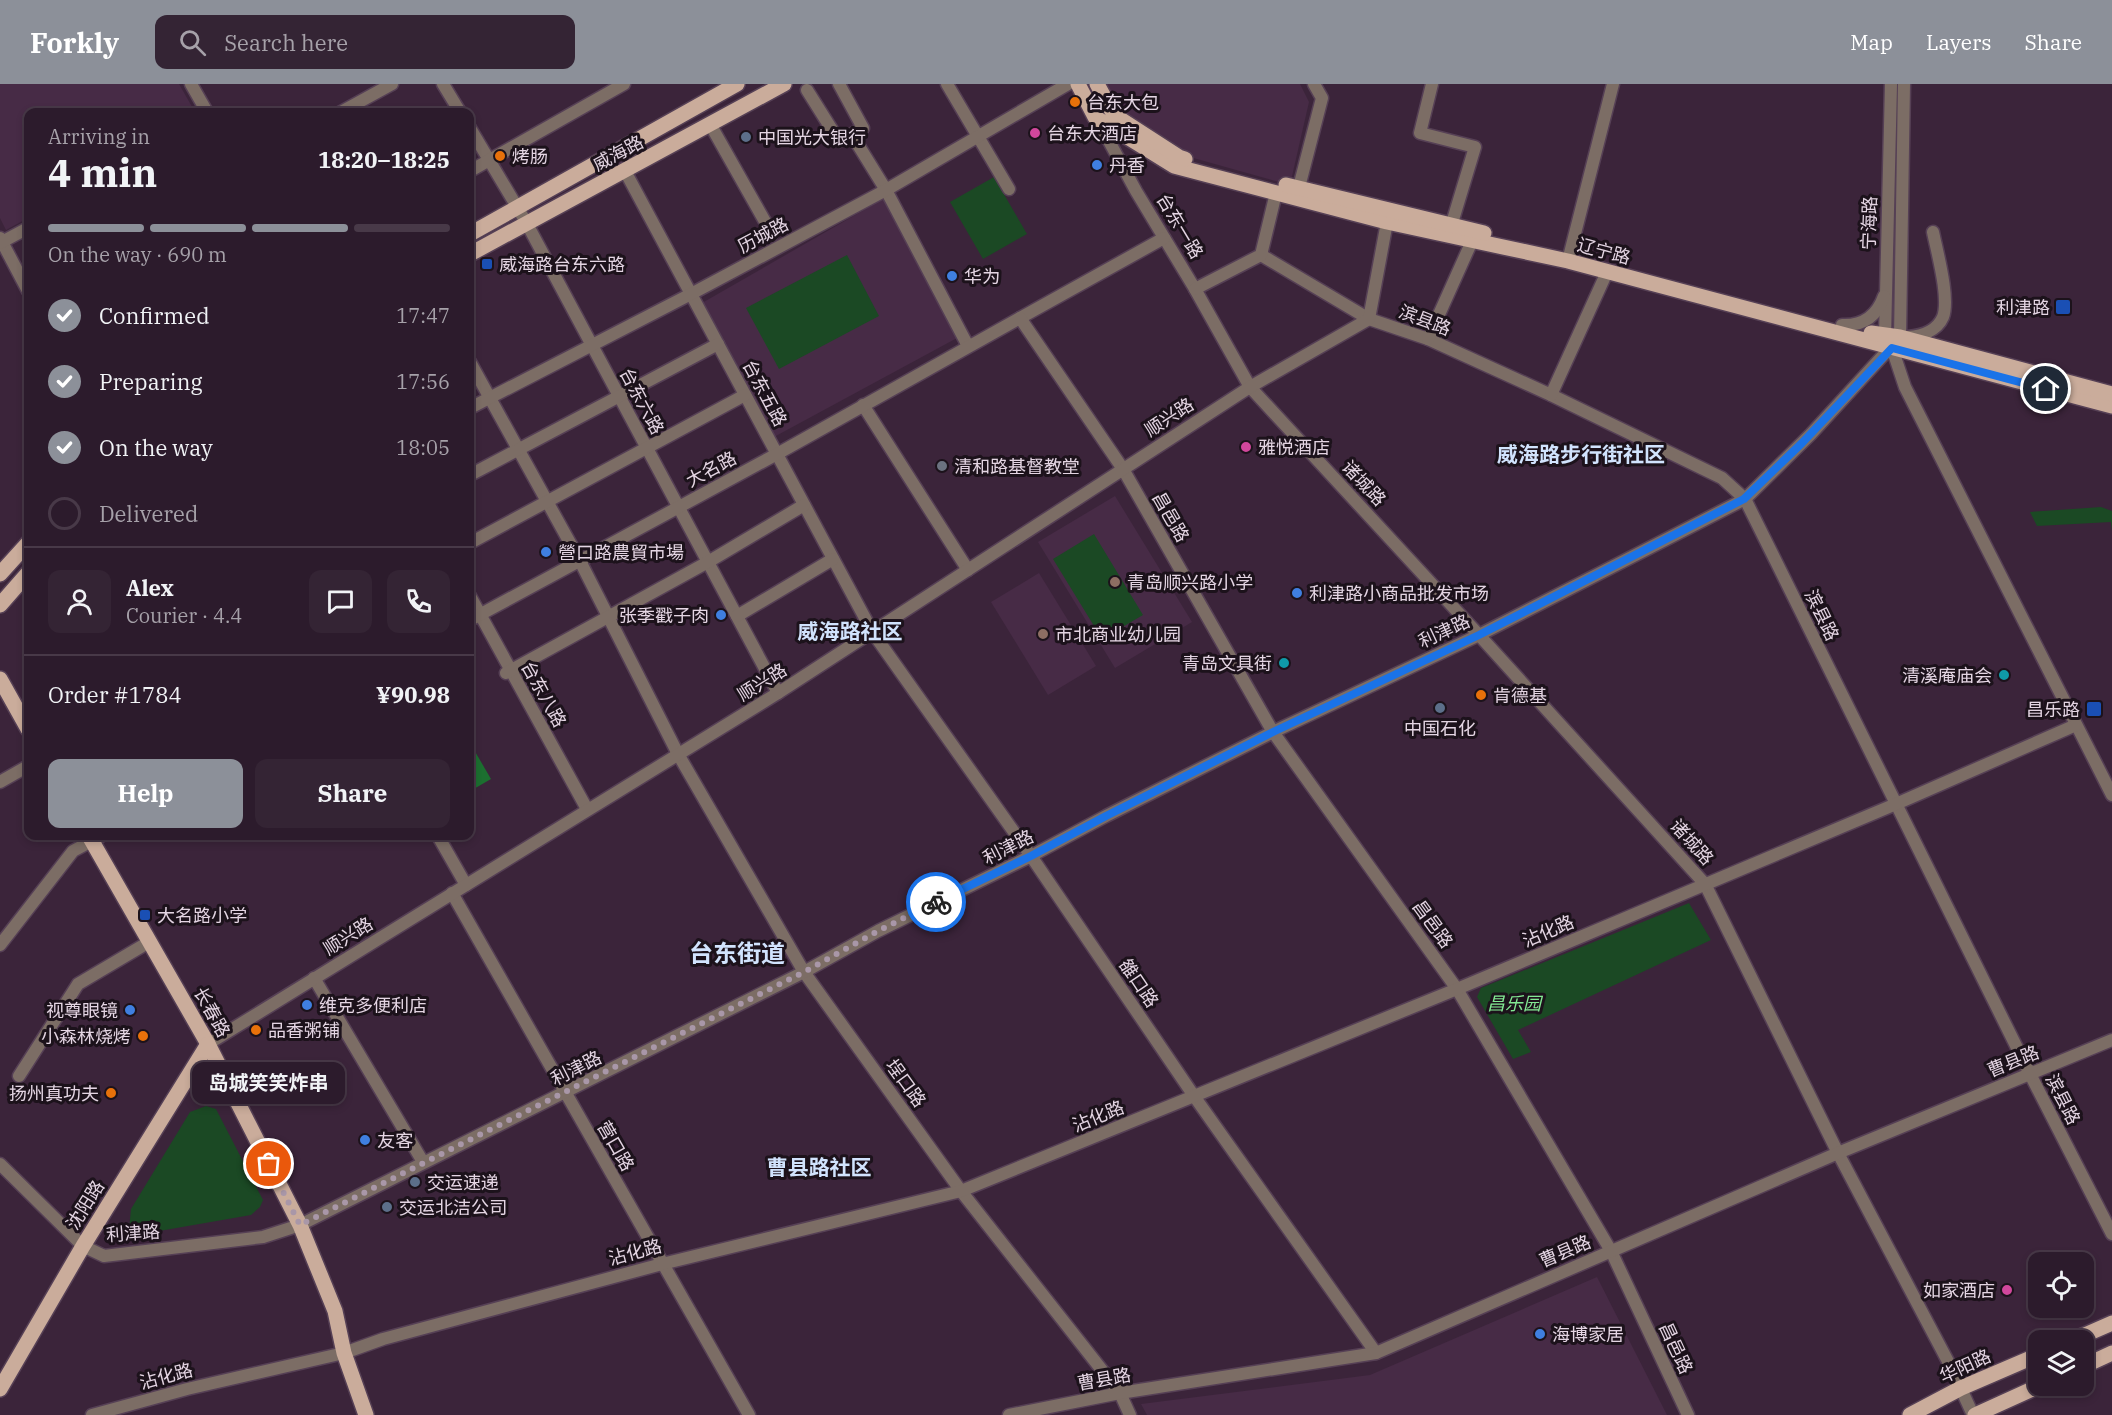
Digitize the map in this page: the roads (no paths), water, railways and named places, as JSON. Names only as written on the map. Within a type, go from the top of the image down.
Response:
[{"type":"main road","name":"威海路","points":[[474,232],[737,84]]},
{"type":"main road","name":"威海路","points":[[474,252],[784,84]]},
{"type":"main road","name":"台东一路","points":[[1078,84],[1095,117]]},
{"type":"main road","name":"辽宁路","points":[[1097,84],[1114,115],[1179,157],[1387,222],[1450,231],[1472,241],[1569,258],[1607,272],[2112,394]]},
{"type":"main road","name":"辽宁路","points":[[1095,117],[1174,166],[1276,194],[1298,194],[1842,325],[2112,406]]},
{"type":"main road","points":[[0,574],[24,547]]},
{"type":"main road","points":[[0,605],[24,578]]},
{"type":"main road","points":[[1,681],[24,722]]},
{"type":"main road","name":"长春路","points":[[96,840],[149,942],[208,1044],[300,1225],[335,1311],[344,1353],[366,1415]]},
{"type":"main road","name":"沈阳路","points":[[0,1389],[83,1246],[208,1044]]},
{"type":"main road","points":[[2094,1331],[2112,1323]]},
{"type":"main road","points":[[2094,1361],[2112,1353]]},
{"type":"main road","name":"华阳路","points":[[1910,1415],[1961,1388],[2028,1359]]},
{"type":"main road","points":[[1974,1415],[2028,1391]]},
{"type":"street","points":[[191,84],[205,108]]},
{"type":"street","points":[[348,108],[392,84]]},
{"type":"street","points":[[443,84],[458,108]]},
{"type":"street","points":[[474,169],[624,84]]},
{"type":"street","points":[[807,90],[839,141],[863,128],[839,84]]},
{"type":"street","points":[[947,84],[1009,189]]},
{"type":"street","name":"历城路","points":[[474,406],[886,190],[1068,84]]},
{"type":"street","points":[[1298,194],[1322,98],[1314,84]]},
{"type":"street","points":[[1432,84],[1420,133],[1475,147],[1450,231]]},
{"type":"street","points":[[1569,258],[1613,84]]},
{"type":"street","name":"宁海路","points":[[1891,84],[1886,292],[1892,340]]},
{"type":"street","name":"宁海路","points":[[1892,340],[1904,84]]},
{"type":"street","name":"台东一路","points":[[1095,117],[1250,387]]},
{"type":"street","points":[[710,124],[772,234]]},
{"type":"street","name":"台东六路","points":[[474,135],[526,222],[778,693]]},
{"type":"street","points":[[852,135],[886,190],[968,346]]},
{"type":"street","name":"台东五路","points":[[625,171],[873,633]]},
{"type":"street","points":[[1195,289],[1261,255],[1276,194]]},
{"type":"street","points":[[1369,319],[1387,222]]},
{"type":"street","points":[[24,230],[1,241],[24,284]]},
{"type":"street","points":[[1933,232],[1944,288],[1944,316],[1935,328],[1918,336],[1892,340],[1905,387],[2112,795]]},
{"type":"street","points":[[1020,318],[1164,237]]},
{"type":"street","points":[[1428,339],[1472,241]]},
{"type":"street","name":"滨县路","points":[[1261,255],[1369,319],[1428,339],[1551,395],[1722,478],[1744,499],[2030,1074],[2112,1233]]},
{"type":"street","points":[[1551,395],[1607,272]]},
{"type":"street","points":[[1842,325],[1854,326],[1873,316],[1880,307],[1886,292]]},
{"type":"street","name":"大名路","points":[[474,615],[580,561],[777,454],[1020,318]]},
{"type":"street","name":"昌邑路","points":[[1020,318],[1123,469],[1273,732],[1458,989],[1611,1251],[1688,1415]]},
{"type":"street","name":"顺兴路","points":[[208,1044],[778,693],[1250,387],[1369,319]]},
{"type":"street","name":"利津路","points":[[83,1246],[104,1256],[263,1237],[300,1225],[565,1093],[1106,816],[1273,732],[1479,635],[1744,499],[1810,434],[1892,340]]},
{"type":"street","points":[[474,473],[718,344]]},
{"type":"street","name":"埕口路","points":[[474,370],[580,561],[678,754],[804,972],[961,1191],[1120,1394],[1130,1415]]},
{"type":"street","name":"诸城路","points":[[1250,387],[1705,884],[1838,1153],[1974,1415]]},
{"type":"street","points":[[474,541],[746,395]]},
{"type":"street","points":[[863,405],[968,570]]},
{"type":"street","points":[[508,672],[609,618],[804,505]]},
{"type":"street","points":[[737,616],[834,560]]},
{"type":"street","name":"台东八路","points":[[474,615],[585,810]]},
{"type":"street","name":"雒口路","points":[[873,633],[1031,856],[1194,1096],[1376,1353]]},
{"type":"street","name":"沾化路","points":[[92,1415],[187,1389],[344,1353],[383,1338],[662,1264],[961,1191],[1458,989],[1896,804],[2076,725]]},
{"type":"street","points":[[0,782],[24,768]]},
{"type":"street","points":[[0,945],[74,851],[90,840]]},
{"type":"street","points":[[440,840],[466,885]]},
{"type":"street","name":"营口路","points":[[452,893],[749,1415]]},
{"type":"street","points":[[19,1076],[78,984],[149,942]]},
{"type":"street","points":[[314,978],[423,1162]]},
{"type":"street","name":"曹县路","points":[[1010,1415],[1120,1394],[1376,1353],[1838,1153],[2112,1040]]},
{"type":"street","points":[[0,1164],[83,1246]]},
{"type":"place","name":"台东大包","points":[[1075,102]]},
{"type":"place","name":"台东大酒店","points":[[1035,133]]},
{"type":"place","name":"中国光大银行","points":[[746,137]]},
{"type":"place","name":"烤肠","points":[[500,156]]},
{"type":"place","name":"丹香","points":[[1097,165]]},
{"type":"place","name":"威海路台东六路","points":[[487,264]]},
{"type":"place","name":"华为","points":[[952,276]]},
{"type":"place","name":"利津路","points":[[2063,307]]},
{"type":"place","name":"雅悦酒店","points":[[1246,447]]},
{"type":"place","name":"清和路基督教堂","points":[[942,466]]},
{"type":"place","name":"營口路農貿市場","points":[[546,552]]},
{"type":"place","name":"青岛顺兴路小学","points":[[1115,582]]},
{"type":"place","name":"利津路小商品批发市场","points":[[1297,593]]},
{"type":"place","name":"张季戳子肉","points":[[721,615]]},
{"type":"place","name":"市北商业幼儿园","points":[[1043,634]]},
{"type":"place","name":"青岛文具街","points":[[1284,663]]},
{"type":"place","name":"清溪庵庙会","points":[[2004,675]]},
{"type":"place","name":"肯德基","points":[[1481,695]]},
{"type":"place","name":"中国石化","points":[[1440,708]]},
{"type":"place","name":"昌乐路","points":[[2094,709]]},
{"type":"place","name":"大名路小学","points":[[145,915]]},
{"type":"place","name":"维克多便利店","points":[[307,1005]]},
{"type":"place","name":"视尊眼镜","points":[[130,1010]]},
{"type":"place","name":"品香粥铺","points":[[256,1030]]},
{"type":"place","name":"小森林烧烤","points":[[143,1036]]},
{"type":"place","name":"扬州真功夫","points":[[111,1093]]},
{"type":"place","name":"友客","points":[[365,1140]]},
{"type":"place","name":"岛城笑笑炸串","points":[[269,1164]]},
{"type":"place","name":"交运速递","points":[[415,1182]]},
{"type":"place","name":"交运北洁公司","points":[[387,1207]]},
{"type":"place","name":"如家酒店","points":[[2007,1290]]},
{"type":"place","name":"海博家居","points":[[1540,1334]]},
{"type":"district","name":"威海路步行街社区","points":[[1581,454]]},
{"type":"district","name":"威海路社区","points":[[850,631]]},
{"type":"district","name":"台东街道","points":[[737,953]]},
{"type":"district","name":"曹县路社区","points":[[819,1167]]},
{"type":"park label","name":"昌乐园","points":[[1514,1003]]}]
